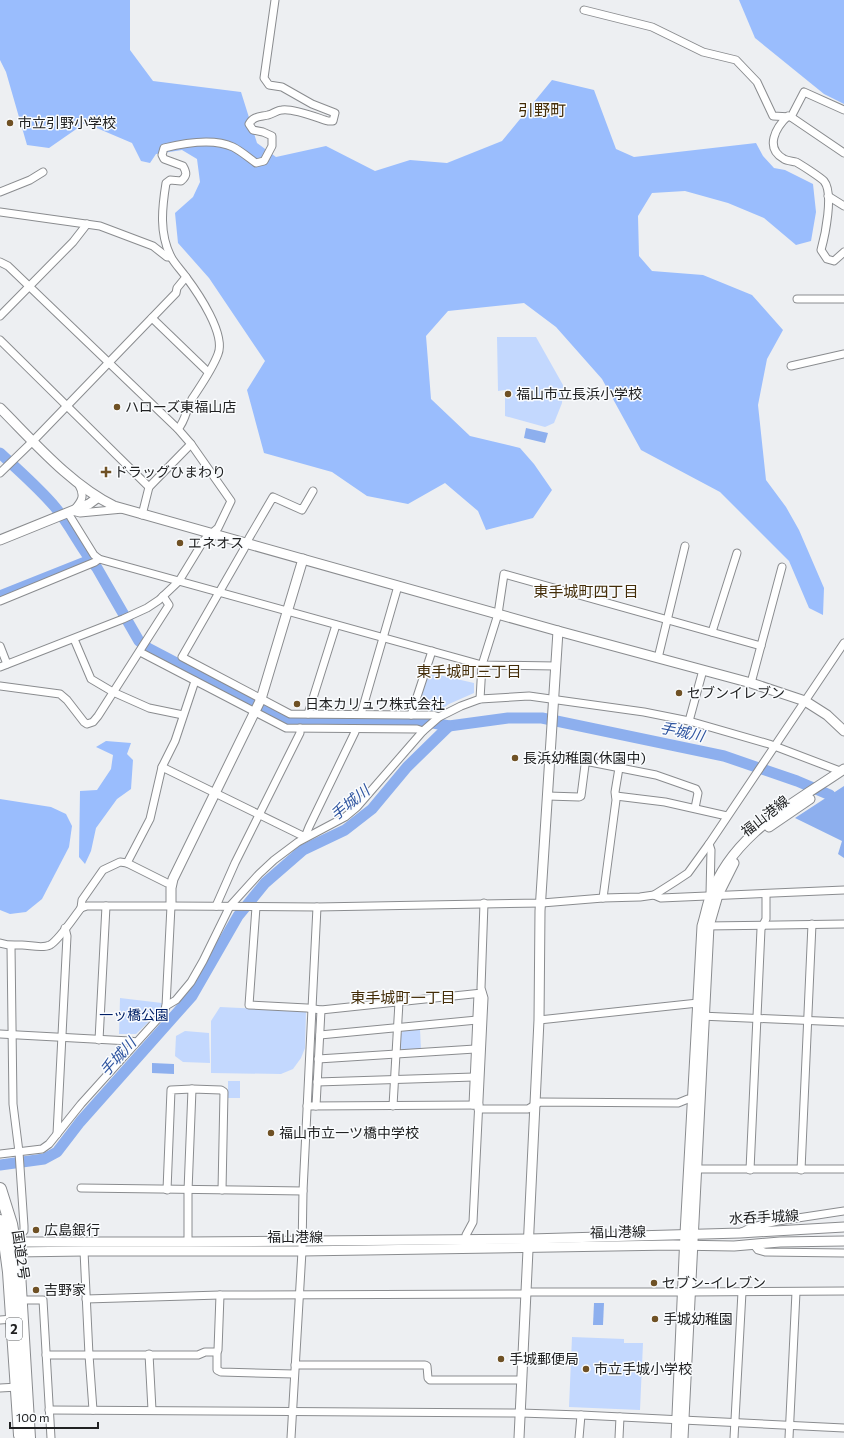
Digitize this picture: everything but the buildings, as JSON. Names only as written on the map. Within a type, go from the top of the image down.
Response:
[{"type":"highway","name":"国道2号","points":[[0,1190],[11,1224],[7,1247],[19,1272],[22,1300],[29,1438]]},
{"type":"highway","name":"国道2号","points":[[0,1221],[7,1247],[18,1387],[20,1438]]},
{"type":"main road","points":[[0,408],[79,485],[97,498],[114,506],[558,631],[751,682],[805,701],[827,715],[844,731]]},
{"type":"main road","points":[[0,540],[66,514],[89,504],[97,498]]},
{"type":"main road","points":[[171,906],[172,883],[258,706],[303,559]]},
{"type":"main road","points":[[519,1438],[539,1020],[540,911],[542,903],[558,631]]},
{"type":"main road","name":"福山港線","points":[[692,1169],[693,1099],[701,1016],[698,1003],[706,926],[723,870],[739,847],[756,829],[783,813],[841,772]]},
{"type":"main road","name":"福山港線","points":[[7,1247],[84,1251],[302,1251],[529,1243],[689,1234],[706,926]]},
{"type":"main road","name":"水呑手城線","points":[[689,1234],[740,1233],[844,1227]]},
{"type":"main road","points":[[676,1438],[680,1420],[689,1234]]},
{"type":"main road","name":"福山港線","points":[[7,1247],[302,1240],[466,1240],[529,1243],[689,1245]]},
{"type":"main road","name":"水呑手城線","points":[[689,1245],[734,1246],[780,1242],[844,1241]]},
{"type":"main road","points":[[680,1420],[683,1438]]},
{"type":"street","points":[[178,429],[184,421],[190,402],[219,353],[219,346],[217,331],[203,304],[171,257],[164,236],[162,204],[166,183],[170,180],[181,181],[186,177],[186,171],[183,166],[164,159],[162,155],[164,148],[180,144],[223,143],[234,147],[256,163],[264,161],[272,146],[272,136],[253,130],[249,124],[256,117],[270,115],[282,110],[290,110],[328,121],[333,121],[335,113],[312,104],[282,87],[269,85],[264,78],[274,0]]},
{"type":"street","points":[[584,10],[652,27],[703,52],[736,60],[757,82],[773,116],[790,117],[844,152]]},
{"type":"street","points":[[844,110],[804,92],[790,117],[782,122],[773,137],[775,150],[784,159],[797,163],[824,182],[828,196],[827,225],[821,250],[827,259],[834,261],[844,252]]},
{"type":"street","points":[[0,192],[30,180],[43,172]]},
{"type":"street","points":[[828,196],[844,206]]},
{"type":"street","points":[[0,212],[100,226],[153,246],[167,257],[171,257]]},
{"type":"street","points":[[0,316],[73,242],[87,224]]},
{"type":"street","points":[[0,262],[8,266],[178,429],[191,444],[231,501],[218,528],[204,540],[179,581],[147,608],[126,618],[4,666],[0,646]]},
{"type":"street","points":[[0,473],[33,441],[66,405],[176,293],[177,288],[186,277]]},
{"type":"street","points":[[797,299],[844,300]]},
{"type":"street","points":[[152,318],[208,372]]},
{"type":"street","points":[[0,340],[149,487]]},
{"type":"street","points":[[791,366],[844,354]]},
{"type":"street","points":[[142,514],[149,487],[191,444]]},
{"type":"street","points":[[66,514],[81,501],[83,496],[79,485]]},
{"type":"street","points":[[313,491],[302,510],[273,497],[182,657],[258,706],[286,728],[424,729]]},
{"type":"street","points":[[66,514],[123,509]]},
{"type":"street","points":[[66,514],[94,555],[95,562]]},
{"type":"street","points":[[658,658],[685,546]]},
{"type":"street","points":[[712,632],[737,553]]},
{"type":"street","points":[[0,601],[95,562],[179,581],[482,665],[556,666]]},
{"type":"street","points":[[751,682],[782,567]]},
{"type":"street","points":[[480,700],[482,665],[498,614],[504,574],[761,646]]},
{"type":"street","points":[[361,714],[398,586]]},
{"type":"street","points":[[0,686],[60,694],[67,700],[84,722],[87,724],[93,722],[169,605],[163,596]]},
{"type":"street","points":[[308,714],[336,625]]},
{"type":"street","points":[[74,638],[91,679],[113,692],[149,708],[183,715]]},
{"type":"street","points":[[81,908],[87,906],[317,907],[542,903],[654,895],[676,882],[688,872],[709,844],[844,643]]},
{"type":"street","points":[[142,648],[195,681],[258,706],[290,714],[433,715],[438,717]]},
{"type":"street","points":[[411,715],[432,651]]},
{"type":"street","points":[[689,720],[703,670]]},
{"type":"street","points":[[127,863],[150,818],[162,767],[175,741],[195,681]]},
{"type":"street","points":[[166,1006],[176,1000],[191,982],[232,906],[259,874],[274,860],[305,837],[345,817],[357,807],[424,729],[438,717],[461,706],[480,700],[501,697],[529,696],[689,720],[728,731],[841,772]]},
{"type":"street","points":[[216,906],[235,864],[300,733],[300,728]]},
{"type":"street","points":[[305,837],[355,732],[355,729]]},
{"type":"street","points":[[548,796],[581,796],[586,762],[590,762],[656,775],[696,789],[698,793],[694,808]]},
{"type":"street","points":[[162,767],[305,837]]},
{"type":"street","points":[[603,898],[616,796],[615,792],[618,768]]},
{"type":"street","points":[[616,796],[694,808],[727,816]]},
{"type":"street","points":[[709,844],[711,850],[714,896]]},
{"type":"street","points":[[0,945],[50,945],[81,908],[82,900],[103,870],[120,862],[127,863],[168,883],[172,883]]},
{"type":"street","points":[[654,895],[661,898],[844,890]]},
{"type":"street","points":[[750,1170],[761,929],[766,919],[766,894]]},
{"type":"street","points":[[477,1106],[474,1077],[477,1020],[481,988],[484,903]]},
{"type":"street","points":[[99,1040],[106,906]]},
{"type":"street","points":[[0,1154],[19,1153],[42,1149],[49,1144],[81,1104],[164,1012],[166,1006],[171,906]]},
{"type":"street","points":[[254,907],[249,1005],[321,1010],[480,994]]},
{"type":"street","points":[[291,1438],[298,1295],[302,1251],[303,1191],[317,907]]},
{"type":"street","points":[[801,1170],[812,924]]},
{"type":"street","points":[[706,926],[844,924]]},
{"type":"street","points":[[57,1135],[67,936],[65,928]]},
{"type":"street","points":[[7,1247],[24,1230],[21,1169],[13,1104],[11,946]]},
{"type":"street","points":[[466,1240],[466,1235],[473,1222],[477,1106],[484,998],[480,994]]},
{"type":"street","points":[[393,1106],[399,1002]]},
{"type":"street","points":[[539,1020],[698,1003]]},
{"type":"street","points":[[316,1106],[321,1010]]},
{"type":"street","points":[[701,1016],[808,1022],[844,1022]]},
{"type":"street","points":[[320,1035],[477,1020]]},
{"type":"street","points":[[0,1034],[136,1042]]},
{"type":"street","points":[[318,1059],[475,1049]]},
{"type":"street","points":[[317,1082],[474,1077]]},
{"type":"street","points":[[188,1242],[188,1191],[192,1089]]},
{"type":"street","points":[[167,1190],[171,1090],[192,1089],[221,1090],[224,1092],[222,1190]]},
{"type":"street","points":[[307,1106],[477,1106],[528,1109],[540,1102],[678,1103],[688,1099],[693,1099]]},
{"type":"street","points":[[692,1169],[844,1169]]},
{"type":"street","points":[[81,1188],[188,1191],[303,1191]]},
{"type":"street","points":[[740,1233],[752,1227],[778,1221],[844,1211]]},
{"type":"street","points":[[754,1244],[758,1250],[765,1252],[844,1253]]},
{"type":"street","points":[[84,1251],[89,1355],[94,1410]]},
{"type":"street","points":[[86,1299],[220,1295],[844,1291]]},
{"type":"street","points":[[734,1438],[742,1292]]},
{"type":"street","points":[[789,1438],[796,1292]]},
{"type":"street","points":[[220,1295],[217,1370],[221,1372],[294,1374]]},
{"type":"street","points":[[22,1300],[43,1300],[50,1438]]},
{"type":"street","points":[[0,1320],[13,1319]]},
{"type":"street","points":[[46,1355],[198,1355],[205,1352],[217,1352]]},
{"type":"street","points":[[149,1354],[152,1410]]},
{"type":"street","points":[[295,1365],[425,1365],[427,1366],[428,1378],[430,1380],[522,1380]]},
{"type":"street","points":[[0,1388],[18,1387]]},
{"type":"street","points":[[49,1410],[520,1413],[844,1428]]},
{"type":"street","points":[[579,1438],[581,1415]]},
{"type":"street","points":[[619,1438],[620,1417]]},
{"type":"green space","points":[[497,337],[536,337],[563,385],[562,403],[554,423],[545,427],[505,416],[505,390],[498,391]]},
{"type":"green space","points":[[426,672],[474,683],[474,693],[449,704],[437,712],[416,708]]},
{"type":"green space","name":"一ッ橋公園","points":[[120,998],[162,1003],[162,1009],[136,1034],[119,1034]]},
{"type":"green space","points":[[220,1007],[306,1011],[305,1048],[301,1058],[293,1069],[281,1074],[211,1073],[211,1021]]},
{"type":"green space","points":[[420,1029],[421,1049],[402,1050],[400,1040],[403,1031]]},
{"type":"green space","points":[[185,1031],[209,1033],[210,1063],[183,1062],[175,1056],[176,1036]]},
{"type":"green space","points":[[228,1081],[240,1081],[240,1098],[228,1098]]},
{"type":"green space","points":[[572,1337],[624,1339],[624,1343],[643,1343],[640,1410],[569,1407]]},
{"type":"shaded area","points":[[0,0],[130,0],[130,50],[153,81],[241,92],[257,143],[276,157],[326,146],[375,171],[410,160],[447,163],[502,141],[552,80],[594,90],[616,149],[634,157],[756,143],[763,156],[774,168],[785,170],[813,184],[816,212],[811,241],[796,245],[764,218],[728,203],[685,191],[652,193],[638,216],[639,256],[652,271],[703,275],[752,295],[783,330],[767,359],[758,405],[766,480],[786,507],[799,530],[824,588],[823,615],[809,608],[789,561],[720,492],[641,450],[602,379],[556,327],[524,303],[448,311],[426,336],[431,399],[470,436],[520,448],[534,464],[552,490],[533,518],[486,530],[478,511],[445,483],[408,504],[367,496],[332,472],[264,453],[247,390],[265,361],[209,278],[178,243],[175,213],[193,197],[200,182],[197,159],[182,150],[156,154],[150,163],[141,161],[132,143],[85,123],[49,148],[27,145],[6,72],[0,60]]},
{"type":"shaded area","points":[[739,0],[844,0],[844,104],[824,94],[755,38]]},
{"type":"shaded area","points":[[526,428],[548,433],[545,443],[524,438]]},
{"type":"shaded area","points":[[106,741],[131,743],[127,754],[133,760],[131,789],[117,799],[96,828],[91,851],[85,864],[79,857],[80,791],[97,790],[111,769],[113,755],[96,747]]},
{"type":"shaded area","points":[[844,786],[844,858],[838,854],[842,841],[795,818]]},
{"type":"shaded area","points":[[0,799],[51,807],[66,814],[72,826],[69,847],[42,899],[26,912],[10,914],[0,910]]},
{"type":"shaded area","points":[[152,1063],[174,1064],[174,1074],[152,1073]]},
{"type":"shaded area","points":[[594,1303],[604,1303],[603,1325],[593,1325]]},
{"type":"waterway","points":[[0,453],[28,479],[61,514],[97,568],[139,641],[148,648],[289,722],[423,721],[449,726],[508,718],[542,718],[724,756],[797,781],[830,795]]},
{"type":"waterway","points":[[0,596],[90,560]]},
{"type":"waterway","name":"手城川","points":[[0,1165],[44,1159],[57,1152],[80,1122],[192,996],[238,916],[265,883],[303,850],[345,830],[372,809],[407,767],[449,726]]},
{"type":"place","name":"市立引野小学校","points":[[10,123]]},
{"type":"place","name":"福山市立長浜小学校","points":[[508,394]]},
{"type":"place","name":"ハローズ東福山店","points":[[117,407]]},
{"type":"place","name":"ドラッグひまわり","points":[[106,472]]},
{"type":"place","name":"エネオス","points":[[180,543]]},
{"type":"place","name":"セブンイレブン","points":[[679,693]]},
{"type":"place","name":"日本カリュウ株式会社","points":[[297,704]]},
{"type":"place","name":"長浜幼稚園(休園中)","points":[[515,758]]},
{"type":"place","name":"福山市立一ツ橋中学校","points":[[271,1133]]},
{"type":"place","name":"広島銀行","points":[[36,1230]]},
{"type":"place","name":"セブン-イレブン","points":[[654,1283]]},
{"type":"place","name":"吉野家","points":[[36,1290]]},
{"type":"place","name":"手城幼稚園","points":[[655,1319]]},
{"type":"place","name":"手城郵便局","points":[[501,1359]]},
{"type":"place","name":"市立手城小学校","points":[[586,1369]]},
{"type":"district","name":"引野町","points":[[542,110]]},
{"type":"district","name":"東手城町四丁目","points":[[586,592]]},
{"type":"district","name":"東手城町三丁目","points":[[469,672]]},
{"type":"district","name":"東手城町一丁目","points":[[403,998]]}]
